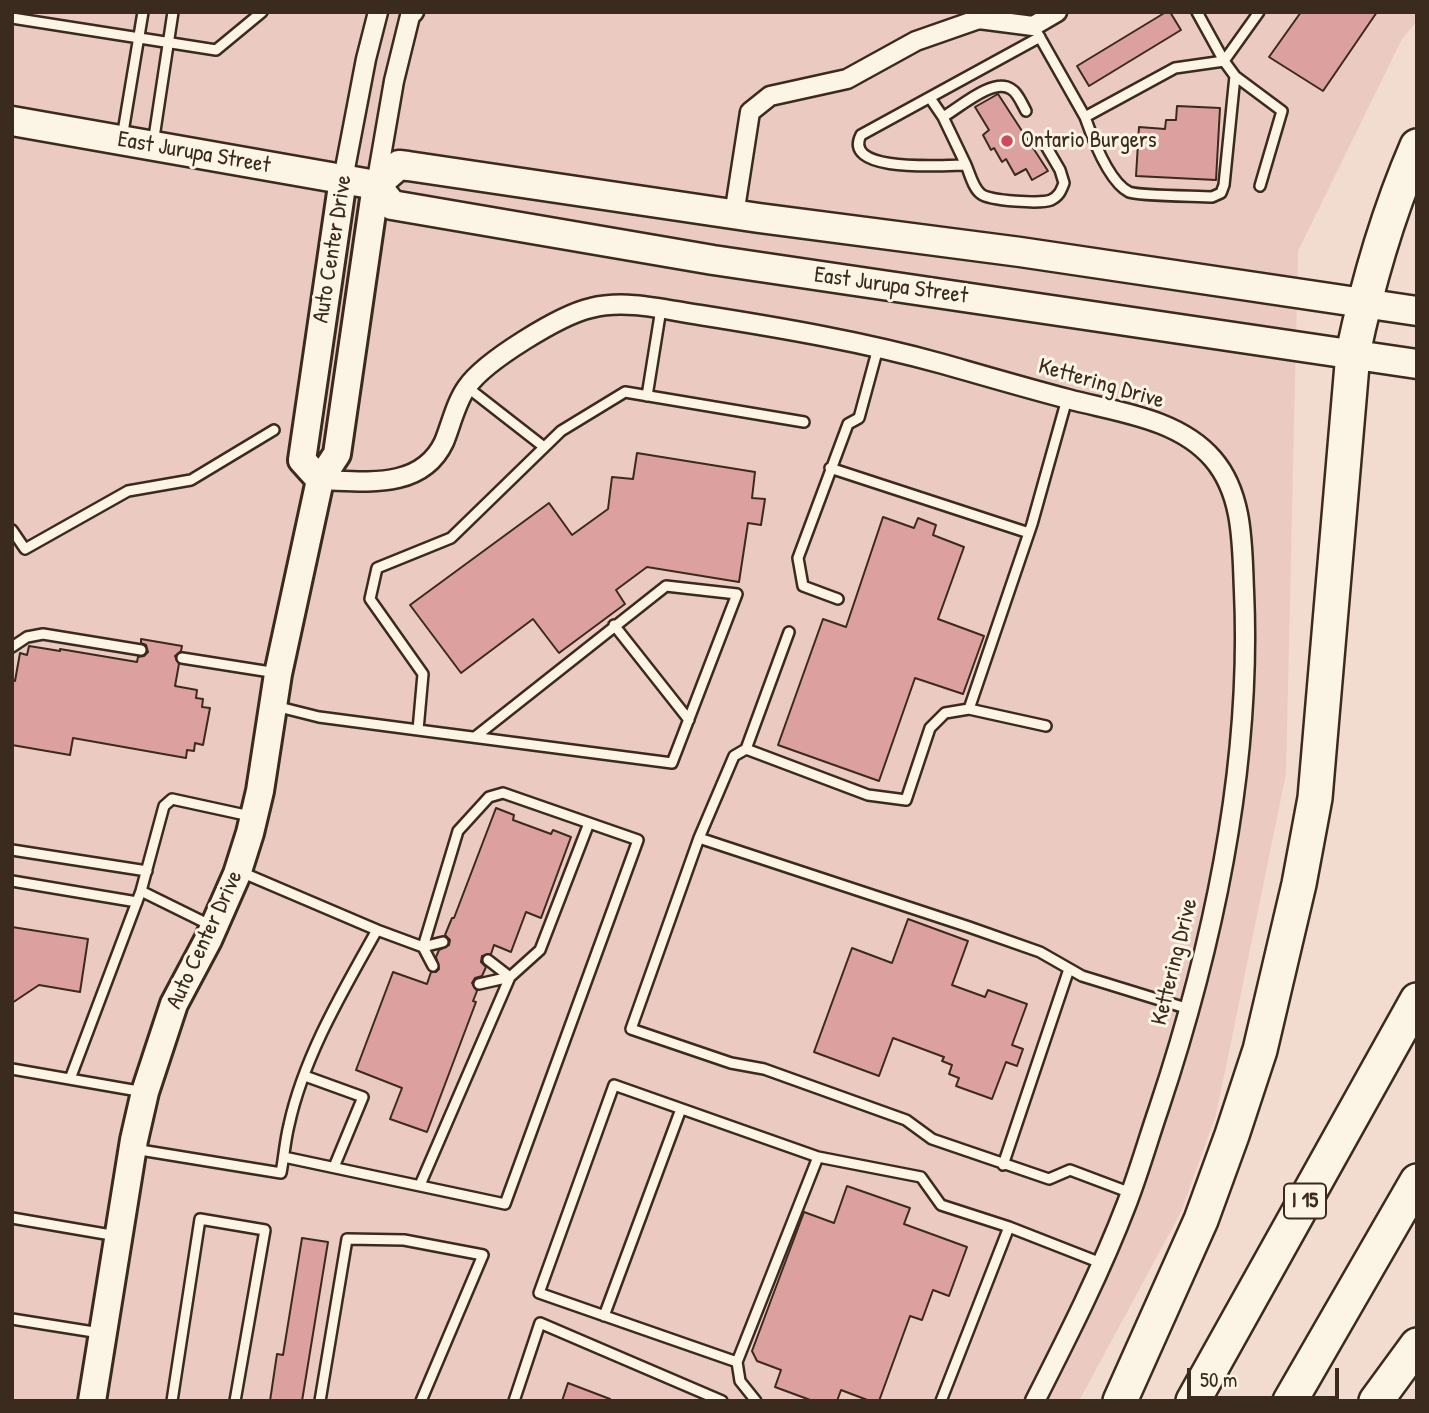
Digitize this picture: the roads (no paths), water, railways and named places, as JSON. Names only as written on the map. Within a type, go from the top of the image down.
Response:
[{"type":"highway","points":[[1120,1401],[1201,1220],[1232,1135],[1260,1050],[1294,908],[1315,797],[1353,353],[1363,302],[1399,188],[1417,146]]},
{"type":"highway","name":"I 15","points":[[1193,1401],[1417,1000]]},
{"type":"highway","points":[[1290,1401],[1417,1181]]},
{"type":"highway","points":[[1376,1401],[1417,1345]]},
{"type":"main road","name":"East Jurupa Street","points":[[12,121],[376,185],[392,205],[713,260],[1417,364]]},
{"type":"main road","points":[[376,185],[399,165],[1417,311]]},
{"type":"street","name":"Auto Center Drive","points":[[320,480],[302,460],[342,179],[378,12]]},
{"type":"street","name":"Auto Center Drive","points":[[92,1401],[133,1148],[151,1070],[174,1004],[214,926],[238,871],[254,817],[278,674],[320,480],[337,454],[394,81],[410,16],[414,12]]},
{"type":"street","points":[[734,215],[750,112],[770,96],[847,79],[916,41],[979,19],[1036,32],[1057,12]]},
{"type":"street","name":"Kettering Drive","points":[[320,480],[388,482],[417,470],[440,449],[467,387],[495,361],[524,339],[556,322],[590,308],[617,305],[772,326],[878,348],[1139,417],[1181,433],[1213,458],[1233,492],[1241,531],[1245,619],[1241,738],[1218,890],[1189,1009],[1131,1193],[1074,1326],[1035,1401]]},
{"type":"lane","points":[[121,140],[143,12]]},
{"type":"lane","points":[[153,146],[173,12]]},
{"type":"lane","points":[[12,18],[216,50],[262,12]]},
{"type":"lane","points":[[1197,12],[1235,76],[1282,111],[1260,186]]},
{"type":"lane","points":[[1085,117],[1175,68],[1224,61],[1259,12]]},
{"type":"lane","points":[[966,165],[882,163],[864,157],[858,141],[861,135],[930,97],[1036,32],[1085,117],[1090,134],[1114,179],[1130,193],[1212,197],[1221,193],[1224,185],[1235,76]]},
{"type":"lane","points":[[943,117],[988,88],[1000,85],[1010,88],[1018,95],[1026,111]]},
{"type":"lane","points":[[930,97],[983,196],[1046,202],[1060,194],[1065,183],[1043,141]]},
{"type":"lane","points":[[647,396],[661,309]]},
{"type":"lane","points":[[838,599],[803,586],[798,558],[848,424],[859,418],[878,348]]},
{"type":"lane","points":[[467,387],[544,447]]},
{"type":"lane","points":[[418,730],[423,674],[370,599],[377,568],[452,538],[561,431],[625,393],[804,422]]},
{"type":"lane","points":[[969,709],[1029,533],[1068,399]]},
{"type":"lane","points":[[12,530],[25,550],[128,491],[191,480],[274,430]]},
{"type":"lane","points":[[830,468],[1029,533]]},
{"type":"lane","points":[[273,706],[318,716],[418,730],[673,763],[737,594],[666,586],[475,737]]},
{"type":"lane","points":[[614,625],[689,720]]},
{"type":"lane","points":[[789,632],[746,749],[734,756],[699,838],[631,1029],[731,1063],[764,1069],[906,1120],[932,1139],[1003,1166],[1049,1180],[1070,1170],[1131,1193]]},
{"type":"lane","points":[[12,647],[27,637],[43,634],[141,650]]},
{"type":"lane","points":[[182,658],[278,674]]},
{"type":"lane","points":[[746,749],[868,795],[906,800],[930,728],[945,713],[969,709],[1046,726]]},
{"type":"lane","points":[[284,1157],[505,1204],[638,840],[503,793],[489,797],[458,831],[423,947],[433,967]]},
{"type":"lane","points":[[70,1079],[141,891],[164,806],[172,799],[254,817]]},
{"type":"lane","points":[[419,1185],[510,977],[540,950],[589,823]]},
{"type":"lane","points":[[699,838],[1040,952],[1082,976],[1189,1009]]},
{"type":"lane","points":[[12,850],[147,871]]},
{"type":"lane","points":[[238,871],[423,947],[443,942]]},
{"type":"lane","points":[[12,881],[137,902]]},
{"type":"lane","points":[[141,891],[214,926]]},
{"type":"lane","points":[[133,1148],[281,1173],[289,1124],[305,1076],[349,980],[377,930]]},
{"type":"lane","points":[[488,960],[510,977]]},
{"type":"lane","points":[[1003,1166],[1069,969]]},
{"type":"lane","points":[[479,984],[510,977]]},
{"type":"lane","points":[[12,1069],[145,1092]]},
{"type":"lane","points":[[305,1076],[363,1097],[334,1167]]},
{"type":"lane","points":[[737,1362],[539,1293],[614,1085],[818,1157],[921,1177],[940,1205],[1009,1227],[1101,1263]]},
{"type":"lane","points":[[604,1316],[681,1109]]},
{"type":"lane","points":[[756,1401],[740,1381],[737,1362],[818,1157]]},
{"type":"lane","points":[[12,1218],[118,1236]]},
{"type":"lane","points":[[172,1401],[200,1219],[265,1230],[235,1401]]},
{"type":"lane","points":[[941,1401],[1009,1227]]},
{"type":"lane","points":[[320,1401],[347,1240],[397,1239],[483,1255],[421,1401]]},
{"type":"lane","points":[[12,1319],[103,1334]]},
{"type":"lane","points":[[514,1401],[540,1323],[722,1401]]},
{"type":"place","name":"Ontario Burgers","points":[[1007,141]]}]
